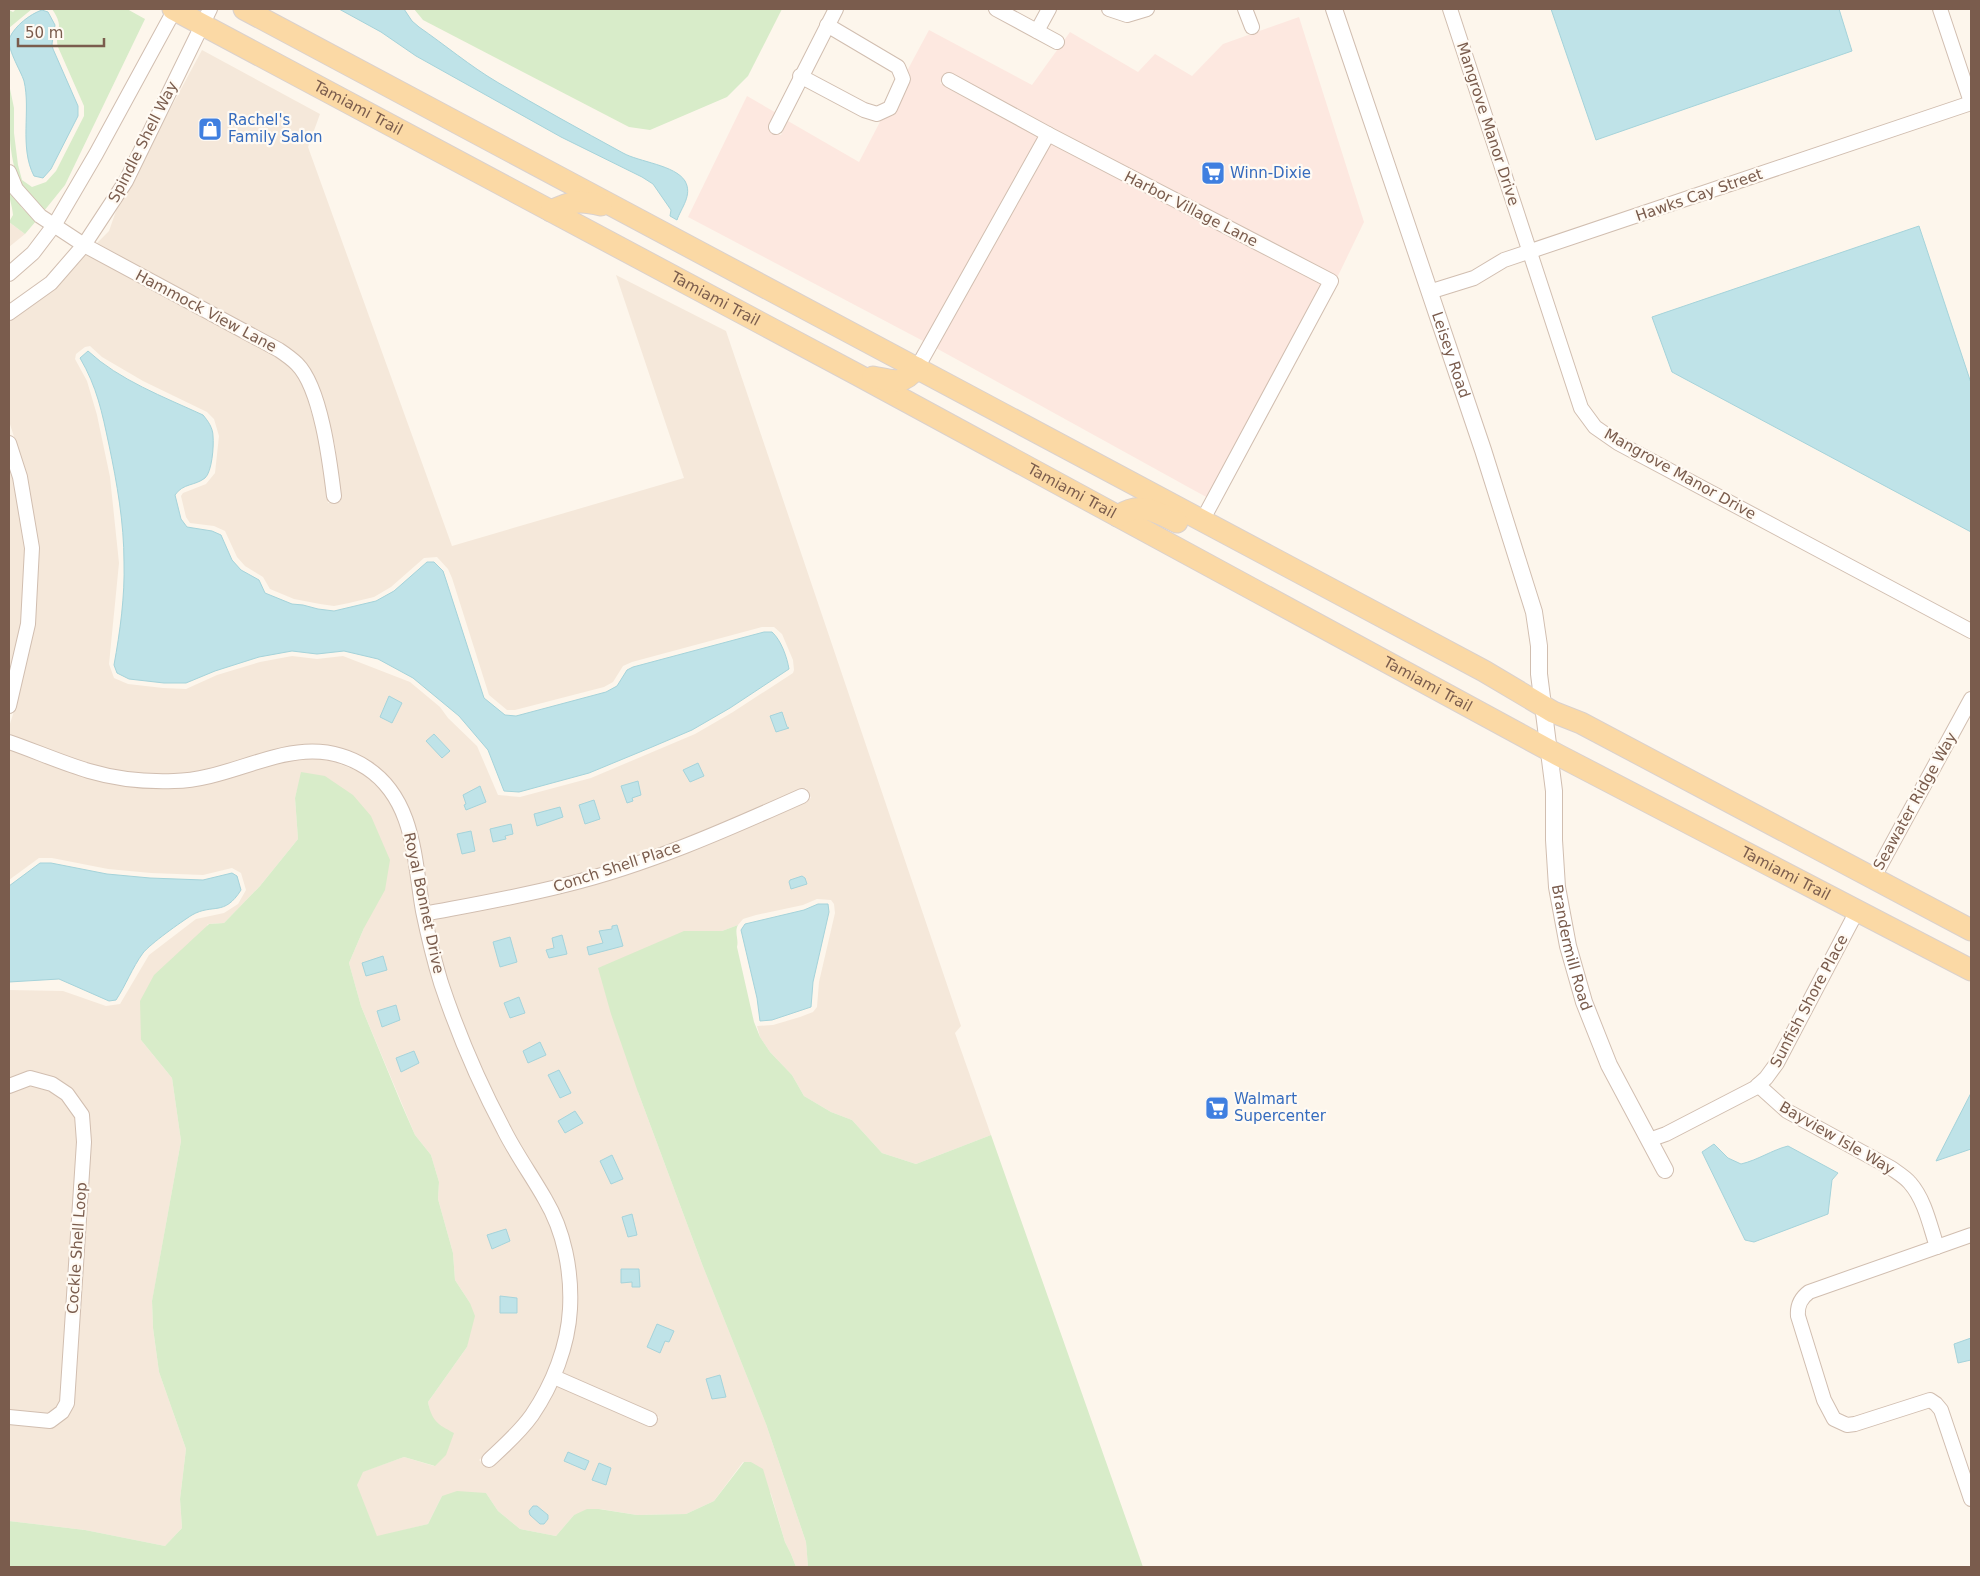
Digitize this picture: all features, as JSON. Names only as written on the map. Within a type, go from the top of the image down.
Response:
[{"type":"main road","name":"Tamiami Trail","points":[[174,9],[206,16],[551,211],[858,375],[1549,750],[1971,970]]},
{"type":"main road","points":[[244,9],[1484,671],[1553,712],[1581,723],[1971,930]]},
{"type":"main road","points":[[551,211],[567,203],[580,200],[616,208]]},
{"type":"main road","points":[[858,375],[898,382],[908,379],[917,368]]},
{"type":"main road","points":[[1118,516],[1128,509],[1137,508],[1154,511],[1229,550],[1255,549]]},
{"type":"street","points":[[9,274],[33,253],[55,224],[96,154],[174,9]]},
{"type":"street","points":[[776,127],[800,76],[836,9]]},
{"type":"street","points":[[996,9],[1057,42]]},
{"type":"street","points":[[1037,31],[1049,9]]},
{"type":"street","points":[[1109,9],[1127,15],[1147,9]]},
{"type":"street","points":[[1245,9],[1252,28]]},
{"type":"street","name":"Leisey Road","points":[[1334,9],[1483,450],[1534,612],[1540,646],[1539,674],[1543,706]]},
{"type":"street","name":"Mangrove Manor Drive","points":[[1450,9],[1581,408],[1595,427],[1618,443],[1971,631]]},
{"type":"street","points":[[1940,9],[1971,102]]},
{"type":"street","name":"Spindle Shell Way","points":[[9,313],[50,283],[84,245],[126,181],[206,16]]},
{"type":"street","points":[[800,76],[864,110],[877,114],[890,108],[904,79],[898,67],[827,26]]},
{"type":"street","points":[[917,368],[1048,134],[949,80]]},
{"type":"street","name":"Hawks Cay Street","points":[[1429,292],[1474,278],[1504,260],[1971,102]]},
{"type":"street","name":"Harbor Village Lane","points":[[1048,134],[1331,281],[1202,521]]},
{"type":"street","name":"Hammock View Lane","points":[[9,172],[16,189],[40,216],[55,224],[84,245],[279,350],[298,364],[310,382],[329,448],[334,496]]},
{"type":"street","points":[[9,443],[20,477],[32,548],[28,624],[9,706]]},
{"type":"street","name":"Seawater Ridge Way","points":[[1874,877],[1971,699]]},
{"type":"street","name":"Brandermill Road","points":[[1543,706],[1554,791],[1554,840],[1557,887],[1568,946],[1584,1002],[1608,1065],[1665,1170]]},
{"type":"street","name":"Royal Bonnet Drive","points":[[9,742],[91,772],[125,778],[174,781],[224,774],[275,756],[304,750],[325,752],[346,758],[365,767],[380,778],[392,792],[404,813],[412,838],[424,914],[441,982],[467,1054],[504,1132],[546,1200],[558,1224],[566,1254],[570,1309],[563,1350],[554,1377],[532,1416],[508,1443],[488,1460]]},
{"type":"street","name":"Conch Shell Place","points":[[424,914],[566,885],[651,858],[735,826],[802,796]]},
{"type":"street","name":"Sunfish Shore Place","points":[[1648,1140],[1666,1134],[1758,1085],[1766,1078],[1777,1063],[1857,911]]},
{"type":"street","name":"Cockle Shell Loop","points":[[9,1086],[30,1078],[52,1084],[67,1094],[82,1115],[84,1142],[66,1402],[62,1412],[50,1421],[9,1416]]},
{"type":"street","name":"Bayview Isle Way","points":[[1758,1085],[1786,1111],[1891,1168],[1911,1183],[1923,1205],[1937,1246]]},
{"type":"street","points":[[1971,1235],[1809,1292],[1799,1302],[1798,1316],[1824,1400],[1834,1419],[1847,1425],[1856,1424],[1930,1400],[1941,1410],[1971,1499]]},
{"type":"street","points":[[554,1377],[650,1419]]},
{"type":"shaded area","points":[[1299,17],[1364,222],[1336,280],[948,72],[940,83],[1040,137],[925,342],[688,217],[747,96],[778,114],[769,131],[781,135],[788,121],[859,162],[882,118],[909,81],[907,71],[929,30],[1032,85],[1070,32],[1138,72],[1155,54],[1192,76],[1223,44]]},
{"type":"shaded area","points":[[202,50],[320,114],[308,147],[452,546],[684,478],[616,275],[726,331],[961,1026],[955,1033],[991,1135],[916,1164],[882,1153],[852,1120],[831,1112],[804,1096],[792,1075],[770,1052],[760,1037],[757,1026],[773,1025],[800,1017],[813,1012],[817,1007],[819,982],[835,913],[834,904],[831,900],[817,899],[803,905],[756,915],[743,919],[738,925],[722,931],[684,931],[638,1092],[702,1264],[766,1424],[806,1542],[808,1567],[796,1567],[785,1542],[771,1494],[751,1462],[743,1462],[714,1501],[686,1514],[637,1515],[600,1509],[574,1515],[556,1536],[520,1529],[498,1511],[486,1493],[442,1496],[428,1524],[377,1537],[356,1485],[362,1472],[404,1457],[434,1466],[439,1426],[431,1417],[428,1402],[467,1347],[470,1303],[455,1280],[453,1253],[438,1199],[439,1182],[431,1155],[415,1135],[361,1006],[349,963],[364,928],[302,772],[295,798],[298,839],[260,886],[224,923],[208,924],[141,1040],[172,1078],[181,1141],[152,1302],[153,1328],[159,1372],[186,1449],[180,1499],[182,1528],[165,1546],[85,1530],[9,1521],[9,1423],[49,1427],[66,1417],[91,1142],[72,1091],[9,1079],[9,990],[63,991],[106,1006],[120,1004],[149,955],[196,919],[224,913],[238,904],[246,890],[241,873],[232,868],[203,875],[151,873],[108,869],[52,858],[39,858],[9,880],[9,748],[173,787],[199,785],[227,779],[276,762],[304,756],[323,758],[361,772],[387,796],[398,815],[406,840],[435,984],[461,1057],[498,1135],[541,1203],[552,1226],[560,1256],[564,1310],[556,1349],[548,1375],[526,1413],[503,1439],[479,1460],[488,1468],[513,1446],[556,1385],[653,1427],[659,1417],[562,1373],[573,1253],[564,1222],[552,1197],[510,1129],[473,1052],[447,980],[432,919],[737,832],[811,798],[806,788],[732,821],[649,853],[564,879],[429,907],[419,837],[409,810],[398,789],[385,774],[350,753],[328,746],[303,745],[273,750],[223,768],[174,775],[126,772],[93,766],[9,735],[9,727],[18,698],[34,625],[26,475],[9,421],[9,322],[54,288],[87,253],[275,355],[293,368],[303,384],[322,449],[328,503],[341,501],[335,445],[316,380],[302,360],[283,345],[96,244],[109,231],[117,208]],"holes":[[[90,346],[102,357],[143,381],[207,412],[214,419],[219,436],[215,473],[206,484],[183,493],[181,496],[186,517],[190,523],[214,526],[225,531],[237,557],[245,566],[263,577],[270,589],[294,599],[334,606],[374,597],[391,587],[424,558],[437,557],[448,569],[452,578],[489,695],[507,710],[515,710],[604,687],[613,682],[623,666],[632,662],[762,627],[774,627],[782,634],[793,660],[793,673],[695,734],[591,778],[520,797],[498,795],[477,746],[448,718],[440,707],[410,682],[343,656],[317,659],[292,656],[260,662],[217,675],[186,689],[128,684],[114,678],[109,664],[119,563],[110,477],[97,415],[87,381],[75,359],[76,354],[85,347]]]},
{"type":"shaded area","points":[[1051,143],[1322,284],[1208,498],[936,348]]},
{"type":"shaded area","points":[[9,222],[25,234],[9,247]]},
{"type":"shaded area","points":[[9,464],[25,548],[21,624],[9,682]]},
{"type":"shaded area","points":[[30,1085],[49,1089],[62,1099],[75,1117],[78,1143],[60,1402],[57,1409],[48,1415],[9,1410],[9,1092]]},
{"type":"green space","points":[[16,9],[32,9],[9,28],[9,10],[13,12]]},
{"type":"green space","points":[[52,9],[127,9],[145,19],[65,185],[44,211],[26,191],[16,174],[11,149],[9,84],[14,108],[14,133],[18,165],[22,180],[32,187],[46,182],[56,171],[84,116],[84,106],[58,47],[59,25]]},
{"type":"green space","points":[[414,9],[782,9],[748,76],[727,97],[650,130],[629,127],[423,20]]},
{"type":"green space","points":[[9,189],[22,208],[36,221],[25,234],[9,222],[13,215]]},
{"type":"green space","points":[[301,772],[325,776],[353,795],[371,816],[390,860],[385,890],[364,928],[349,963],[361,1006],[401,1103],[415,1135],[431,1155],[439,1182],[438,1199],[453,1253],[455,1280],[470,1303],[475,1316],[467,1347],[428,1402],[431,1414],[436,1421],[454,1433],[446,1455],[435,1466],[404,1457],[363,1472],[357,1485],[377,1536],[428,1524],[442,1496],[457,1491],[486,1493],[498,1511],[520,1529],[556,1536],[574,1515],[587,1509],[637,1515],[686,1514],[714,1501],[744,1462],[751,1462],[763,1469],[785,1542],[796,1567],[9,1567],[9,1521],[85,1530],[165,1546],[182,1528],[180,1499],[186,1449],[159,1372],[153,1328],[152,1301],[181,1141],[172,1078],[141,1040],[140,1001],[154,975],[209,924],[224,923],[260,886],[298,839],[295,798]]},
{"type":"green space","points":[[738,925],[736,930],[737,947],[754,1022],[760,1037],[770,1052],[792,1075],[804,1096],[831,1112],[852,1120],[882,1153],[916,1164],[991,1135],[1143,1567],[808,1567],[806,1542],[766,1424],[702,1264],[638,1092],[611,1014],[598,968],[684,931],[722,931]]},
{"type":"water","points":[[339,9],[404,9],[412,21],[419,27],[497,82],[623,153],[673,171],[685,181],[688,191],[686,201],[677,220],[670,216],[671,210],[653,184],[642,177],[561,137],[416,56],[381,32]]},
{"type":"water","points":[[1551,9],[1839,9],[1852,51],[1596,140]]},
{"type":"water","points":[[42,10],[48,12],[55,25],[53,49],[78,106],[78,116],[51,169],[43,178],[34,176],[27,153],[26,92],[24,81],[11,52],[9,41],[12,33],[23,21]]},
{"type":"water","points":[[1919,226],[1971,383],[1971,532],[1672,372],[1652,317]]},
{"type":"water","points":[[88,351],[114,371],[203,415],[207,420],[213,433],[211,465],[205,478],[185,486],[175,495],[181,519],[187,527],[212,531],[221,535],[232,560],[241,570],[259,580],[265,593],[292,604],[334,611],[376,601],[394,591],[427,562],[434,562],[443,571],[484,698],[505,715],[516,716],[606,692],[617,686],[627,670],[633,667],[764,632],[772,632],[778,639],[789,669],[730,708],[692,730],[589,773],[519,792],[504,791],[488,750],[459,716],[413,678],[378,659],[344,651],[317,654],[292,651],[259,657],[215,671],[186,683],[164,683],[129,679],[117,673],[114,665],[123,601],[123,533],[115,474],[101,411],[91,379],[80,358]]},
{"type":"water","points":[[389,696],[402,703],[392,723],[380,717]]},
{"type":"water","points":[[782,712],[789,728],[776,732],[770,716]]},
{"type":"water","points":[[434,734],[450,751],[442,758],[426,741]]},
{"type":"water","points":[[698,763],[704,776],[690,782],[683,770]]},
{"type":"water","points":[[638,781],[641,795],[632,798],[633,801],[627,803],[621,786]]},
{"type":"water","points":[[480,786],[486,802],[466,810],[463,795]]},
{"type":"water","points":[[594,800],[600,819],[585,824],[579,805]]},
{"type":"water","points":[[560,807],[563,817],[537,826],[534,814]]},
{"type":"water","points":[[511,824],[513,834],[505,836],[506,839],[493,842],[490,829]]},
{"type":"water","points":[[471,831],[475,851],[462,854],[457,834]]},
{"type":"water","points":[[40,863],[51,863],[107,874],[150,878],[203,880],[232,873],[237,876],[241,890],[229,904],[192,915],[152,944],[139,959],[116,1000],[109,1001],[59,979],[9,982],[9,886]]},
{"type":"water","points":[[802,876],[807,884],[791,889],[790,880]]},
{"type":"water","points":[[818,904],[828,904],[829,912],[813,982],[811,1007],[772,1020],[760,1021],[757,998],[741,930],[745,924],[804,910]]},
{"type":"water","points":[[617,925],[623,946],[589,955],[587,947],[603,943],[599,931],[612,929],[612,926]]},
{"type":"water","points":[[562,935],[567,954],[549,958],[546,950],[554,948],[552,938]]},
{"type":"water","points":[[510,937],[517,962],[500,967],[493,942]]},
{"type":"water","points":[[383,956],[387,970],[366,976],[362,963]]},
{"type":"water","points":[[519,997],[525,1013],[510,1018],[504,1003]]},
{"type":"water","points":[[396,1005],[400,1020],[382,1027],[377,1011]]},
{"type":"water","points":[[540,1042],[546,1055],[528,1063],[523,1051]]},
{"type":"water","points":[[414,1051],[419,1063],[401,1072],[396,1058]]},
{"type":"water","points":[[559,1070],[571,1093],[560,1098],[548,1075]]},
{"type":"water","points":[[1971,1093],[1971,1149],[1936,1161]]},
{"type":"water","points":[[575,1111],[583,1123],[565,1133],[558,1121]]},
{"type":"water","points":[[1714,1144],[1728,1158],[1741,1164],[1788,1146],[1838,1173],[1832,1180],[1828,1214],[1754,1242],[1745,1240],[1702,1152]]},
{"type":"water","points":[[612,1155],[623,1179],[611,1184],[600,1161]]},
{"type":"water","points":[[632,1214],[637,1235],[628,1237],[622,1217]]},
{"type":"water","points":[[506,1229],[510,1241],[492,1249],[487,1235]]},
{"type":"water","points":[[621,1269],[639,1269],[640,1287],[632,1287],[632,1282],[621,1283]]},
{"type":"water","points":[[500,1296],[517,1298],[517,1313],[500,1313]]},
{"type":"water","points":[[657,1324],[674,1331],[669,1342],[665,1341],[660,1353],[647,1347]]},
{"type":"water","points":[[1971,1338],[1971,1360],[1958,1363],[1954,1344]]},
{"type":"water","points":[[720,1375],[726,1397],[712,1399],[706,1379]]},
{"type":"water","points":[[568,1452],[589,1461],[585,1470],[564,1461]]},
{"type":"water","points":[[599,1463],[611,1468],[606,1485],[592,1480]]},
{"type":"water","points":[[533,1506],[537,1506],[548,1515],[548,1519],[544,1524],[540,1524],[530,1515],[529,1511]]},
{"type":"place","name":"Rachel's Family Salon","points":[[210,129]]},
{"type":"place","name":"Winn-Dixie","points":[[1213,173]]},
{"type":"place","name":"Walmart Supercenter","points":[[1217,1108]]}]
